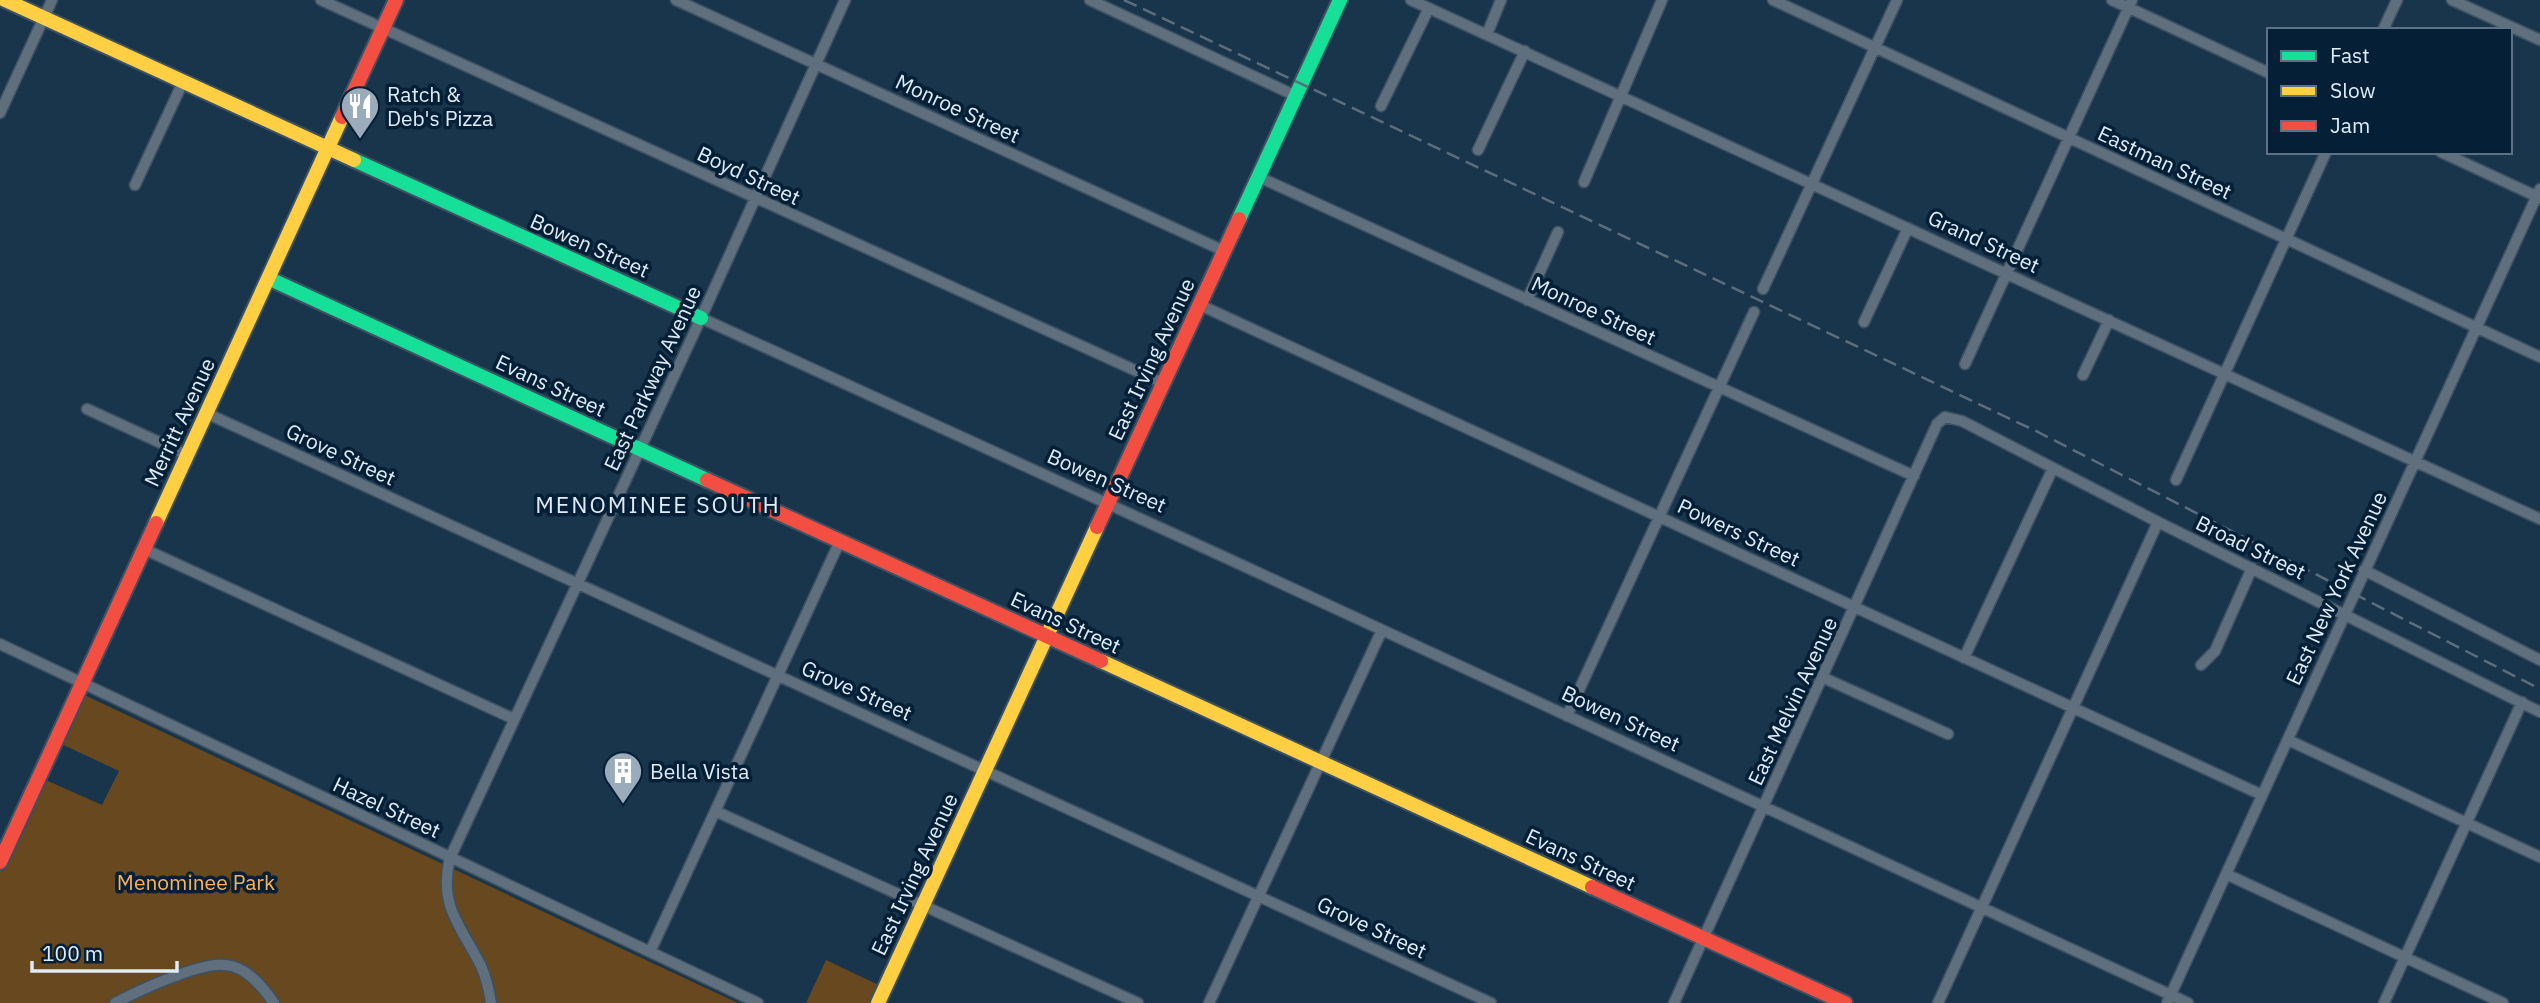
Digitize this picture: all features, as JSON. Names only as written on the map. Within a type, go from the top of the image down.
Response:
[{"type":"street","name":"Bowen Street","points":[[5,0],[1108,503],[1982,907],[2169,999],[2189,1003]]},
{"type":"street","points":[[0,113],[52,0]]},
{"type":"street","name":"Boyd Street","points":[[321,0],[1163,383]]},
{"type":"street","name":"Merritt Avenue","points":[[0,862],[396,0]]},
{"type":"street","name":"Monroe Street","points":[[676,0],[1224,251]]},
{"type":"street","name":"East Parkway Avenue","points":[[491,1003],[481,967],[448,902],[446,875],[450,858],[576,583],[641,449],[845,0]]},
{"type":"street","points":[[1090,0],[1296,96]]},
{"type":"street","name":"East Irving Avenue","points":[[878,1003],[1340,0]]},
{"type":"street","name":"Grand Street","points":[[1411,0],[2540,519]]},
{"type":"street","points":[[1487,34],[1502,0]]},
{"type":"street","points":[[1584,182],[1662,0]]},
{"type":"street","name":"Eastman Street","points":[[1773,0],[2540,357]]},
{"type":"street","points":[[1763,289],[1897,0]]},
{"type":"street","points":[[2112,0],[2130,4],[2267,72]]},
{"type":"street","points":[[2385,28],[2398,0]]},
{"type":"street","points":[[2452,0],[2540,40]]},
{"type":"street","points":[[1965,364],[2130,4]]},
{"type":"street","points":[[1381,106],[1429,8]]},
{"type":"street","points":[[1478,150],[1524,51]]},
{"type":"street","points":[[135,185],[183,82]]},
{"type":"street","points":[[2176,480],[2325,154]]},
{"type":"street","points":[[2446,154],[2539,195]]},
{"type":"street","name":"Monroe Street","points":[[1259,177],[1914,476]]},
{"type":"street","name":"East New York Avenue","points":[[2169,999],[2364,570],[2539,195]]},
{"type":"street","points":[[1864,322],[1908,228]]},
{"type":"street","points":[[1527,300],[1558,232]]},
{"type":"street","name":"Evans Street","points":[[270,279],[1845,1003]]},
{"type":"street","name":"Powers Street","points":[[1200,305],[2262,795]]},
{"type":"street","points":[[1567,716],[1754,312]]},
{"type":"street","points":[[2083,375],[2109,320]]},
{"type":"street","points":[[87,408],[187,454]]},
{"type":"street","name":"Grove Street","points":[[206,414],[986,769],[1491,1003]]},
{"type":"street","name":"East Melvin Avenue","points":[[1674,1003],[1824,678],[1937,424],[1945,417]]},
{"type":"street","name":"Broad Street","points":[[1945,417],[1957,419],[2540,712]]},
{"type":"street","points":[[1964,658],[2053,468]]},
{"type":"street","points":[[1938,1003],[2158,522]]},
{"type":"street","points":[[650,952],[840,541]]},
{"type":"street","points":[[144,549],[514,719]]},
{"type":"street","points":[[2200,666],[2215,651],[2252,568]]},
{"type":"street","points":[[2364,570],[2540,660]]},
{"type":"street","points":[[1209,1003],[1382,630]]},
{"type":"street","name":"Hazel Street","points":[[0,644],[758,1003]]},
{"type":"street","points":[[1824,678],[1948,734]]},
{"type":"street","points":[[2384,1003],[2522,702]]},
{"type":"street","points":[[2288,740],[2540,857]]},
{"type":"street","points":[[715,811],[1138,1003]]},
{"type":"street","points":[[2226,874],[2503,1003]]},
{"type":"street","points":[[115,1003],[169,978],[205,965],[219,964],[248,974],[258,982],[274,1003]]},
{"type":"green space","name":"Menominee Park","points":[[78,692],[738,1003],[0,1003],[0,869],[39,777],[102,805],[119,771],[55,741]]},
{"type":"green space","points":[[826,960],[885,988],[878,1003],[806,1003]]},
{"type":"railway","points":[[1124,0],[2038,432],[2540,689]]},
{"type":"traffic: fast","points":[[1239,219],[1340,0]]},
{"type":"traffic: fast","points":[[354,160],[701,318]]},
{"type":"traffic: fast","points":[[270,279],[707,480]]},
{"type":"traffic: slow","points":[[5,0],[354,160]]},
{"type":"traffic: slow","points":[[156,523],[342,117]]},
{"type":"traffic: slow","points":[[878,1003],[1097,527]]},
{"type":"traffic: slow","points":[[1101,661],[1592,887]]},
{"type":"traffic: jam","points":[[342,117],[396,0]]},
{"type":"traffic: jam","points":[[1097,527],[1239,219]]},
{"type":"traffic: jam","points":[[707,480],[1101,661]]},
{"type":"traffic: jam","points":[[0,862],[156,523]]},
{"type":"traffic: jam","points":[[1592,887],[1845,1003]]},
{"type":"place","name":"Ratch & Deb's Pizza","points":[[360,140]]},
{"type":"place","name":"Bella Vista","points":[[623,805]]},
{"type":"district","name":"MENOMINEE SOUTH","points":[[658,504]]}]
